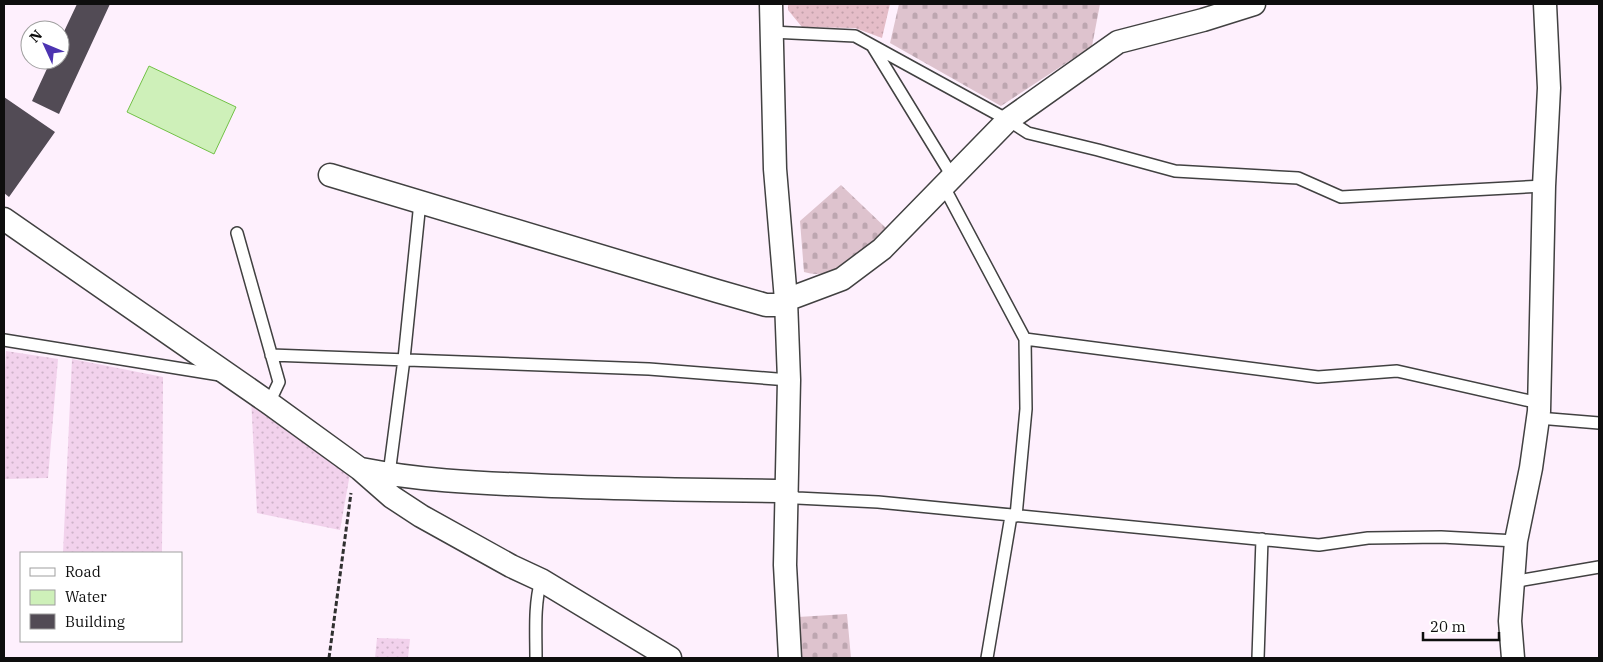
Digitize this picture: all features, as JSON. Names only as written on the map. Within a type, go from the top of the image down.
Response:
[{"type":"street","points":[[771,4],[775,169],[786,302],[789,380],[785,564],[790,658]]},
{"type":"street","points":[[330,175],[766,305],[786,302],[842,279],[882,249],[1008,120],[1118,42],[1203,20],[1254,4]]},
{"type":"street","points":[[1513,658],[1510,621],[1516,541],[1531,468],[1538,410],[1544,186],[1549,88],[1545,4]]},
{"type":"street","points":[[4,219],[360,468],[392,497],[421,516],[511,566],[542,580],[670,658]]},
{"type":"street","points":[[360,468],[389,474],[491,484],[615,489],[778,491],[786,493]]},
{"type":"lane","points":[[771,32],[855,36],[1008,120],[1028,133],[1175,171],[1298,178],[1341,197],[1544,186]]},
{"type":"lane","points":[[872,46],[948,180],[1025,338],[1026,409],[1013,516],[987,658]]},
{"type":"lane","points":[[389,474],[404,360],[420,202]]},
{"type":"lane","points":[[237,232],[279,382],[269,403]]},
{"type":"lane","points":[[1025,338],[1318,377],[1397,371],[1538,410],[1599,423]]},
{"type":"lane","points":[[4,340],[231,377]]},
{"type":"lane","points":[[271,355],[649,369],[789,380]]},
{"type":"lane","points":[[786,493],[798,498],[878,502],[1319,545],[1368,538],[1441,537],[1516,541]]},
{"type":"lane","points":[[1258,658],[1262,540]]},
{"type":"lane","points":[[1512,582],[1599,567]]},
{"type":"lane","points":[[536,658],[538,592],[542,580]]},
{"type":"path","points":[[328,658],[354,473],[360,468]]},
{"type":"shaded area","points":[[788,4],[890,4],[882,38],[855,28],[802,27],[788,10]]},
{"type":"shaded area","points":[[6,351],[58,359],[48,478],[4,479]]},
{"type":"shaded area","points":[[72,359],[163,377],[162,552],[63,552]]},
{"type":"shaded area","points":[[251,398],[351,468],[340,530],[257,513]]},
{"type":"shaded area","points":[[377,638],[410,639],[408,658],[375,658]]},
{"type":"green space","points":[[899,4],[1100,4],[1092,46],[1001,106],[890,43]]},
{"type":"green space","points":[[841,185],[887,229],[860,254],[839,268],[816,274],[804,272],[800,221]]},
{"type":"green space","points":[[847,614],[851,658],[801,658],[798,617]]},
{"type":"water","points":[[149,66],[236,107],[214,154],[127,112]]},
{"type":"building","points":[[77,4],[110,4],[59,114],[32,101],[46,70],[70,70],[69,20]]},
{"type":"building","points":[[4,97],[55,132],[9,197],[4,193]]}]
